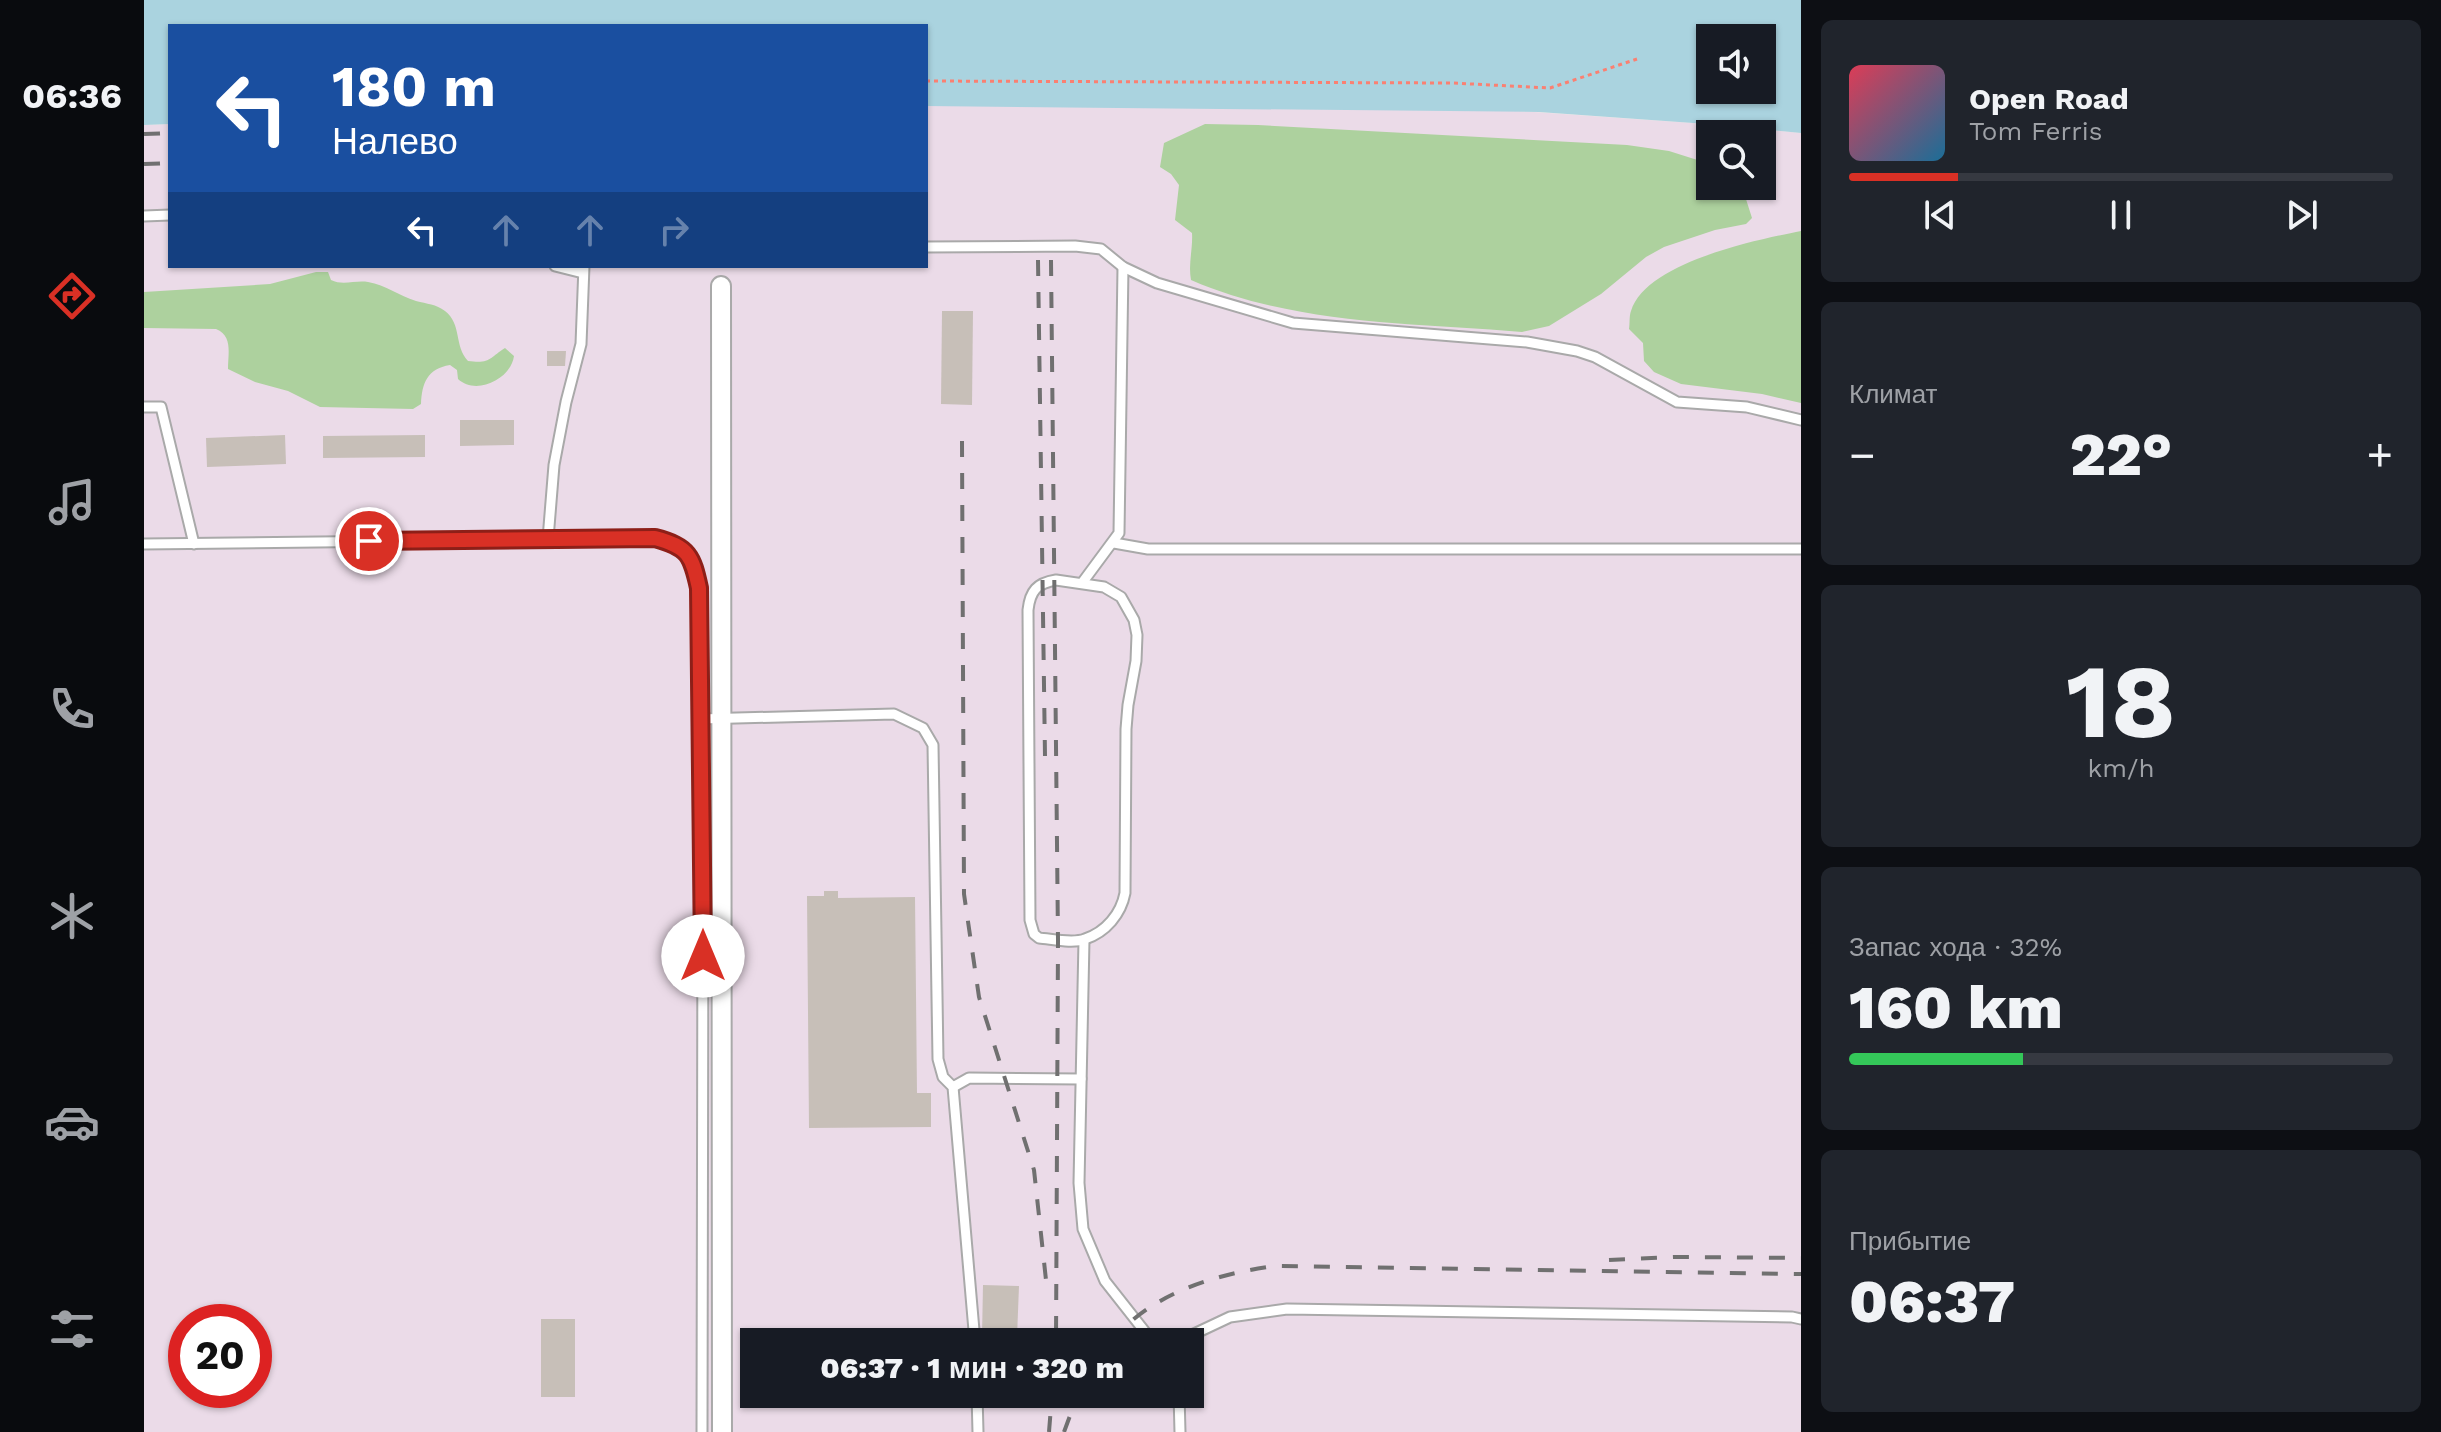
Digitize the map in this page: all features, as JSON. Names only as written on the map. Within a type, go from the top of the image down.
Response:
[{"type":"street","points":[[721,286],[722,1432]]},
{"type":"lane","points":[[144,216],[168,215]]},
{"type":"lane","points":[[928,247],[1088,246],[1101,249],[1123,267],[1157,283],[1293,323],[1527,342],[1577,351],[1595,357],[1677,402],[1747,407],[1801,420]]},
{"type":"lane","points":[[1082,583],[1119,533],[1123,267]]},
{"type":"lane","points":[[548,539],[554,465],[581,344],[583,269]]},
{"type":"lane","points":[[144,407],[161,407],[194,544]]},
{"type":"lane","points":[[144,544],[655,538],[685,550],[693,561],[699,588],[695,668],[700,719],[703,942],[702,1432]]},
{"type":"lane","points":[[1114,543],[1148,549],[1801,549]]},
{"type":"lane","points":[[1056,580],[1104,587],[1121,597],[1129,607],[1137,635],[1126,729],[1123,907],[1115,918],[1084,940],[1039,938],[1031,928],[1028,610],[1033,589],[1043,582],[1056,580]]},
{"type":"lane","points":[[700,719],[894,714],[914,722],[929,736],[935,756],[938,1059],[943,1077],[953,1087],[974,1328]]},
{"type":"lane","points":[[1084,940],[1079,1183],[1083,1229],[1105,1281],[1142,1328]]},
{"type":"lane","points":[[953,1087],[969,1078],[1081,1079]]},
{"type":"lane","points":[[1204,1329],[1230,1317],[1287,1309],[1801,1319]]},
{"type":"lane","points":[[977,1408],[978,1432]]},
{"type":"lane","points":[[1179,1408],[1180,1432]]},
{"type":"path","points":[[928,81],[1452,83],[1550,88],[1637,59]]},
{"type":"shaded area","points":[[928,70],[1696,123],[1696,200],[1776,200],[1776,130],[1801,133],[1801,1432],[144,1432],[144,125],[168,124],[168,268],[928,268]]},
{"type":"green space","points":[[1205,124],[1627,145],[1669,151],[1696,160],[1696,200],[1746,200],[1752,218],[1746,224],[1715,230],[1664,247],[1646,257],[1601,294],[1549,326],[1522,332],[1354,320],[1271,306],[1191,280],[1192,233],[1175,220],[1179,185],[1171,174],[1160,167],[1164,143]]},
{"type":"green space","points":[[1801,231],[1801,403],[1762,394],[1681,384],[1654,372],[1644,361],[1643,343],[1629,329],[1630,315],[1641,294],[1658,279],[1705,256]]},
{"type":"green space","points":[[316,272],[328,272],[331,280],[336,282],[375,283],[410,299],[438,307],[454,322],[461,349],[468,361],[486,361],[505,348],[514,356],[511,364],[500,378],[474,386],[458,379],[457,370],[450,365],[442,367],[427,378],[421,404],[413,409],[320,407],[288,391],[255,382],[228,369],[227,341],[216,329],[144,328],[144,292],[270,284]]},
{"type":"water","points":[[144,0],[1801,0],[1801,133],[1776,130],[1776,120],[1696,120],[1696,123],[1539,112],[928,106],[928,24],[168,24],[168,124],[144,125]]},
{"type":"building","points":[[942,311],[973,311],[972,405],[941,404]]},
{"type":"building","points":[[547,351],[566,351],[565,366],[547,366]]},
{"type":"building","points":[[460,420],[514,420],[514,445],[460,446]]},
{"type":"building","points":[[285,435],[286,464],[207,467],[206,438]]},
{"type":"building","points":[[425,435],[425,457],[323,458],[323,436]]},
{"type":"building","points":[[824,891],[838,891],[838,898],[915,897],[917,1093],[931,1093],[931,1127],[809,1128],[807,896],[824,896]]},
{"type":"building","points":[[983,1285],[1019,1286],[1017,1328],[982,1328]]},
{"type":"building","points":[[541,1319],[575,1319],[575,1397],[541,1397]]},
{"type":"railway","points":[[144,134],[168,133]]},
{"type":"railway","points":[[144,164],[168,163]]},
{"type":"railway","points":[[1038,260],[1045,756]]},
{"type":"railway","points":[[1051,260],[1058,940],[1056,1328]]},
{"type":"railway","points":[[962,441],[964,894],[979,997],[1034,1170],[1046,1280]]},
{"type":"railway","points":[[1609,1260],[1801,1258]]},
{"type":"railway","points":[[1124,1328],[1145,1311],[1185,1289],[1228,1275],[1274,1266],[1801,1274]]},
{"type":"railway","points":[[1049,1432],[1051,1408]]},
{"type":"railway","points":[[1064,1432],[1073,1408]]},
{"type":"route","points":[[369,541],[655,538],[685,550],[693,561],[699,588],[703,956]]}]
